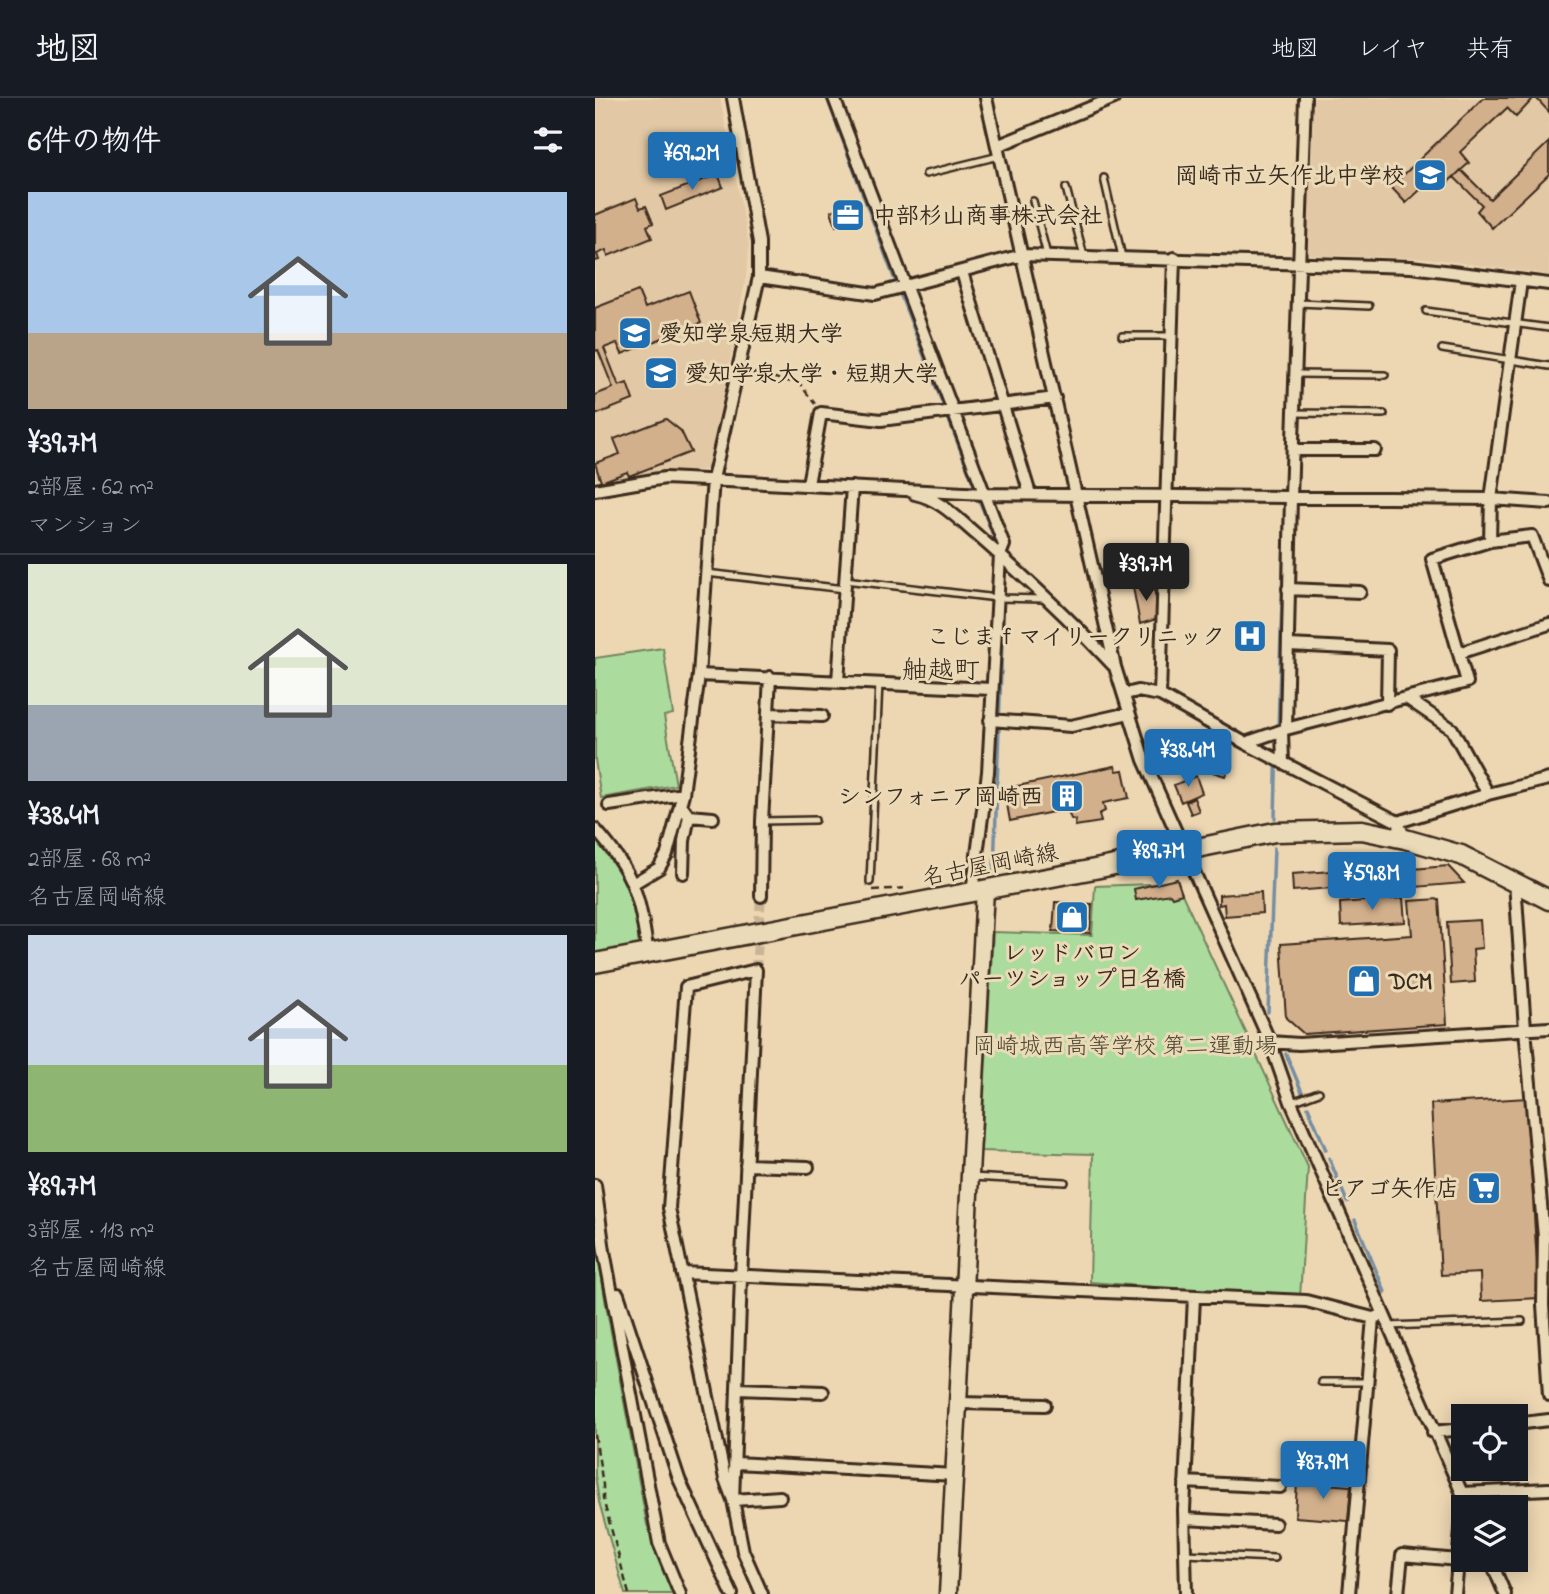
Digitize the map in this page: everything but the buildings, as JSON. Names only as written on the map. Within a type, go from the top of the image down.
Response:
[{"type":"main road","name":"名古屋岡崎線","points":[[595,963],[1275,832],[1362,830],[1405,839],[1461,855],[1549,900]]},
{"type":"street","points":[[834,98],[1004,545],[1000,555],[988,772],[978,890],[971,1177],[948,1594]]},
{"type":"street","points":[[986,98],[1115,667],[1144,760],[1270,1042],[1291,1102],[1378,1316],[1388,1326],[1461,1495]]},
{"type":"street","points":[[998,151],[1114,98]]},
{"type":"street","points":[[1278,760],[1289,645],[1291,497],[1305,98]]},
{"type":"street","points":[[634,883],[659,868],[667,855],[681,799],[699,675],[713,479],[759,277],[759,242],[737,99]]},
{"type":"street","points":[[759,277],[875,294],[1022,255],[1047,255],[1411,267],[1549,285]]},
{"type":"street","points":[[1160,695],[1174,258]]},
{"type":"street","points":[[962,272],[1030,494]]},
{"type":"street","points":[[1490,541],[1491,499],[1521,281]]},
{"type":"street","points":[[809,484],[821,413],[881,419],[1055,398]]},
{"type":"street","points":[[1293,450],[1375,450]]},
{"type":"street","points":[[595,491],[665,478],[985,494],[1491,499],[1549,503]]},
{"type":"street","points":[[838,681],[852,487]]},
{"type":"street","points":[[882,487],[921,495],[939,503],[1000,555],[1115,667]]},
{"type":"street","points":[[1245,743],[1280,731],[1467,682],[1432,559],[1490,541],[1532,536],[1549,581]]},
{"type":"street","points":[[1289,589],[1360,592]]},
{"type":"street","points":[[1459,653],[1549,624]]},
{"type":"street","points":[[1289,645],[1388,650],[1387,704]]},
{"type":"street","points":[[699,675],[991,689]]},
{"type":"street","points":[[761,896],[770,677]]},
{"type":"street","points":[[1125,694],[1138,691],[1160,695],[1245,743],[1398,822],[1405,839]]},
{"type":"street","points":[[1408,699],[1453,729],[1488,794]]},
{"type":"street","points":[[990,720],[1071,726],[1129,713]]},
{"type":"street","points":[[769,714],[821,716]]},
{"type":"street","points":[[1398,822],[1488,794],[1549,779]]},
{"type":"street","points":[[609,806],[681,799]]},
{"type":"street","points":[[681,799],[689,816],[684,841],[683,873]]},
{"type":"street","points":[[689,816],[713,818]]},
{"type":"street","points":[[595,829],[614,850],[634,883],[641,903],[648,954]]},
{"type":"street","points":[[1515,882],[1544,1237],[1543,1305],[1549,1395]]},
{"type":"street","points":[[733,1500],[756,970],[686,987],[669,1208],[725,1479],[733,1500],[743,1551],[762,1594]]},
{"type":"street","points":[[1270,1042],[1299,1044],[1549,1028]]},
{"type":"street","points":[[746,1165],[808,1167]]},
{"type":"street","points":[[595,1185],[604,1251],[659,1542],[680,1594]]},
{"type":"street","points":[[604,1251],[679,1479],[732,1594]]},
{"type":"street","points":[[682,1273],[1306,1301],[1378,1316]]},
{"type":"street","points":[[1186,1594],[1185,1482],[1194,1297]]},
{"type":"street","points":[[1349,1594],[1367,1382],[1378,1316]]},
{"type":"street","points":[[737,1390],[823,1392]]},
{"type":"street","points":[[960,1403],[1045,1405]]},
{"type":"street","points":[[1528,1422],[1549,1420]]},
{"type":"street","points":[[1433,1432],[1451,1430]]},
{"type":"street","points":[[735,1463],[955,1475]]},
{"type":"street","points":[[1185,1482],[1280,1487]]},
{"type":"street","points":[[1513,1495],[1549,1489]]},
{"type":"street","points":[[733,1500],[780,1497]]},
{"type":"street","points":[[1185,1519],[1275,1524]]},
{"type":"street","points":[[1398,1594],[1402,1555],[1451,1559]]},
{"type":"street","points":[[1455,1594],[1457,1572]]},
{"type":"street","points":[[1496,1572],[1505,1594]]},
{"type":"lane","points":[[926,174],[998,151]]},
{"type":"lane","points":[[1104,178],[1122,257]]},
{"type":"lane","points":[[1066,188],[1084,256]]},
{"type":"lane","points":[[1033,201],[1047,255]]},
{"type":"lane","points":[[1298,303],[1369,306]]},
{"type":"lane","points":[[1426,311],[1549,328]]},
{"type":"lane","points":[[1122,336],[1172,336]]},
{"type":"lane","points":[[1442,349],[1510,362],[1549,366]]},
{"type":"lane","points":[[1295,374],[1385,375]]},
{"type":"lane","points":[[1294,412],[1384,414]]},
{"type":"lane","points":[[706,573],[1047,599]]},
{"type":"lane","points":[[870,882],[879,683]]},
{"type":"lane","points":[[762,821],[815,820]]},
{"type":"lane","points":[[1291,1102],[1319,1092]]},
{"type":"lane","points":[[971,1177],[1065,1182]]},
{"type":"lane","points":[[1388,1326],[1522,1321]]},
{"type":"lane","points":[[1321,1382],[1367,1382]]},
{"type":"lane","points":[[1185,1554],[1275,1558]]},
{"type":"path","points":[[738,370],[800,384],[821,413]]},
{"type":"path","points":[[595,1435],[603,1499],[629,1594]]},
{"type":"shaded area","name":"愛知学泉大学・短期大学","points":[[595,98],[720,98],[749,245],[746,277],[709,469],[595,479]]},
{"type":"shaded area","name":"岡崎市立矢作北中学校","points":[[1314,98],[1549,98],[1549,275],[1426,258],[1311,255],[1307,251]]},
{"type":"green space","points":[[663,648],[673,714],[664,716],[676,785],[601,798],[595,760],[595,658]]},
{"type":"green space","points":[[595,834],[612,852],[637,904],[639,950],[595,957]]},
{"type":"green space","name":"岡崎城西高等学校 第二運動場","points":[[1177,883],[1308,1167],[1300,1298],[1090,1282],[1093,1154],[981,1151],[993,932],[1092,935],[1095,886]]},
{"type":"green space","points":[[595,1236],[647,1525],[676,1594],[625,1594],[599,1502],[595,1475]]},
{"type":"waterway","points":[[827,98],[976,490]]},
{"type":"waterway","points":[[1297,171],[1299,98]]},
{"type":"waterway","points":[[1294,254],[1296,188]]},
{"type":"waterway","points":[[1286,492],[1290,382]]},
{"type":"waterway","points":[[978,497],[998,548]]},
{"type":"waterway","points":[[1278,729],[1285,504]]},
{"type":"waterway","points":[[994,871],[1004,583]]},
{"type":"waterway","points":[[1275,818],[1277,740]]},
{"type":"waterway","points":[[1268,1012],[1274,848]]},
{"type":"waterway","points":[[1286,1054],[1302,1092]]},
{"type":"waterway","points":[[1308,1107],[1326,1150]]},
{"type":"waterway","points":[[1329,1158],[1347,1202]]},
{"type":"waterway","points":[[1355,1220],[1385,1292]]},
{"type":"tunnel","points":[[756,970],[761,896]]},
{"type":"place","name":"岡崎市立矢作北中学校","points":[[1430,175]]},
{"type":"place","name":"中部杉山商事株式会社","points":[[848,215]]},
{"type":"place","name":"愛知学泉短期大学","points":[[635,333]]},
{"type":"place","name":"愛知学泉大学・短期大学","points":[[661,373]]},
{"type":"place","name":"こじまｆマイリークリニック","points":[[1250,636]]},
{"type":"place","name":"シンフォニア岡崎西","points":[[1067,796]]},
{"type":"place","name":"レッドバロン パーツショップ日名橋","points":[[1072,917]]},
{"type":"place","name":"DCM","points":[[1364,981]]},
{"type":"place","name":"ピアゴ矢作店","points":[[1484,1188]]},
{"type":"district","name":"舳越町","points":[[941,669]]}]
